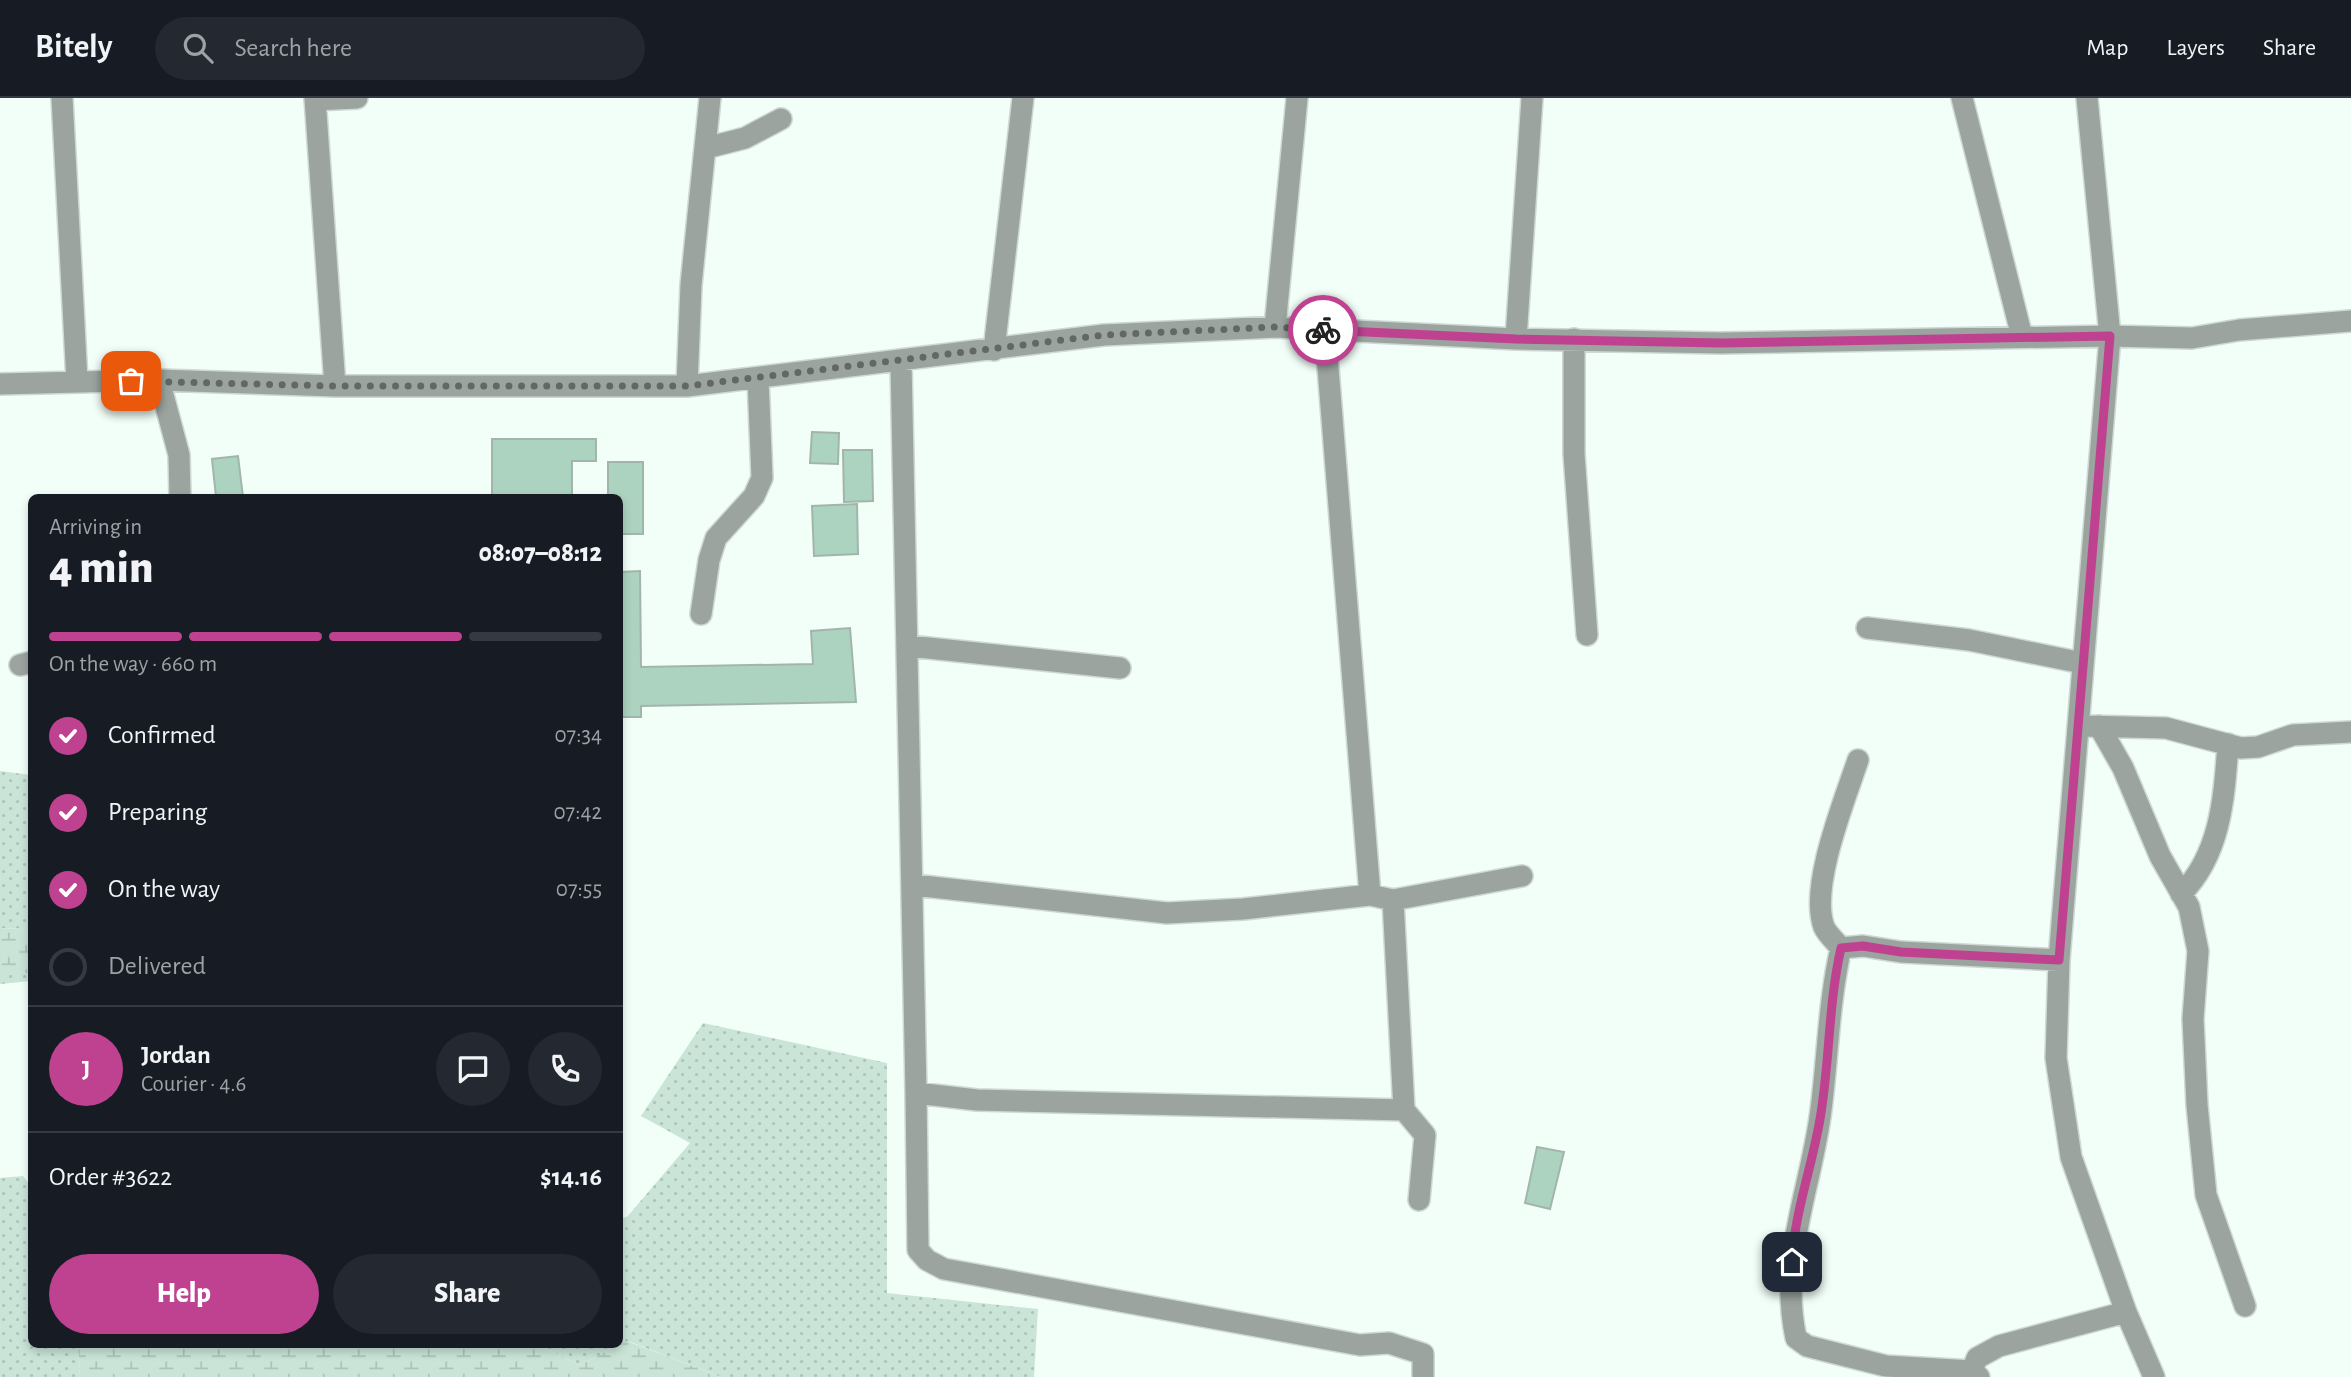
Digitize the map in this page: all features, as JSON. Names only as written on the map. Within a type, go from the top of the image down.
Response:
[{"type":"street","points":[[62,98],[77,381]]},
{"type":"street","points":[[335,386],[315,99],[357,98]]},
{"type":"street","points":[[687,386],[691,285],[710,98]]},
{"type":"street","points":[[994,350],[1023,98]]},
{"type":"street","points":[[1275,327],[1297,98]]},
{"type":"street","points":[[1516,339],[1532,98]]},
{"type":"street","points":[[1962,98],[2022,338]]},
{"type":"street","points":[[2087,98],[2110,336],[2096,527],[2082,663],[2088,726],[2059,960],[2056,1058],[2063,1121],[2071,1157],[2126,1312],[2154,1377]]},
{"type":"street","points":[[706,148],[745,138],[781,119]]},
{"type":"street","points":[[0,384],[159,380],[335,386],[687,386],[901,362],[1104,335],[1275,327],[1516,339],[1721,343],[2110,336],[2192,338],[2239,330],[2351,321]]},
{"type":"street","points":[[1325,330],[1370,895]]},
{"type":"street","points":[[1574,339],[1574,454],[1587,635]]},
{"type":"street","points":[[901,362],[914,886],[918,1250],[927,1260],[944,1269],[1360,1345],[1389,1343],[1423,1354],[1423,1377]]},
{"type":"street","points":[[701,614],[709,560],[716,538],[748,504],[762,478],[758,378]]},
{"type":"street","points":[[159,380],[178,455],[180,494]]},
{"type":"street","points":[[1867,628],[1969,640],[2082,663]]},
{"type":"street","points":[[909,646],[1121,668]]},
{"type":"street","points":[[2088,726],[2166,728],[2228,744],[2258,747],[2293,735],[2351,732]]},
{"type":"street","points":[[2088,726],[2123,768],[2160,856],[2189,907],[2199,951],[2193,1019],[2197,1105],[2206,1195],[2245,1306]]},
{"type":"street","points":[[2181,894],[2204,867],[2215,838],[2228,744]]},
{"type":"street","points":[[1841,948],[1824,926],[1822,892],[1826,853],[1858,760]]},
{"type":"street","points":[[914,886],[1167,913],[1243,909],[1370,895],[1394,901],[1522,876]]},
{"type":"street","points":[[1394,901],[1404,1110],[1425,1135],[1419,1200]]},
{"type":"street","points":[[1841,948],[1863,946],[1901,952],[2059,960]]},
{"type":"street","points":[[1841,948],[1834,980],[1820,1119],[1793,1238],[1790,1310],[1796,1338],[1807,1346],[1886,1366],[1975,1374],[1977,1358],[1999,1346],[2126,1312]]},
{"type":"street","points":[[916,1093],[977,1100],[1404,1110]]},
{"type":"green space","points":[[0,771],[28,775],[28,929],[0,928]]},
{"type":"green space","points":[[0,928],[28,929],[28,973],[0,972]]},
{"type":"green space","points":[[0,972],[28,973],[28,981],[0,984]]},
{"type":"green space","points":[[703,1023],[887,1063],[887,1293],[1038,1309],[1034,1377],[721,1377],[628,1341],[623,1344],[623,1218],[627,1217],[690,1143],[641,1116]]},
{"type":"green space","points":[[23,1176],[28,1182],[28,1348],[78,1348],[80,1377],[0,1377],[0,1178]]},
{"type":"green space","points":[[627,1341],[721,1377],[80,1377],[78,1348],[544,1348],[580,1365],[613,1348],[623,1348],[623,1343]]},
{"type":"green space","points":[[544,1348],[614,1348],[580,1365]]},
{"type":"building","points":[[812,432],[839,433],[838,464],[810,463]]},
{"type":"building","points":[[492,439],[596,439],[596,461],[572,461],[572,494],[492,494]]},
{"type":"building","points":[[843,450],[872,450],[873,501],[844,502]]},
{"type":"building","points":[[238,456],[243,494],[216,494],[212,459]]},
{"type":"building","points":[[608,462],[643,462],[643,534],[623,534],[623,494],[608,494]]},
{"type":"building","points":[[857,504],[858,554],[814,556],[812,506]]},
{"type":"building","points":[[640,571],[641,667],[813,664],[811,631],[850,628],[856,702],[641,706],[641,717],[623,717],[623,572]]},
{"type":"building","points":[[1537,1147],[1564,1152],[1550,1209],[1525,1203]]},
{"type":"way so far","points":[[131,381],[335,386],[687,386],[901,362],[1104,335],[1275,327],[1323,330]]},
{"type":"route","points":[[1323,330],[1516,339],[1721,343],[2110,336],[2059,960],[1901,952],[1863,946],[1841,948],[1834,980],[1820,1119],[1793,1238],[1792,1262]]}]
